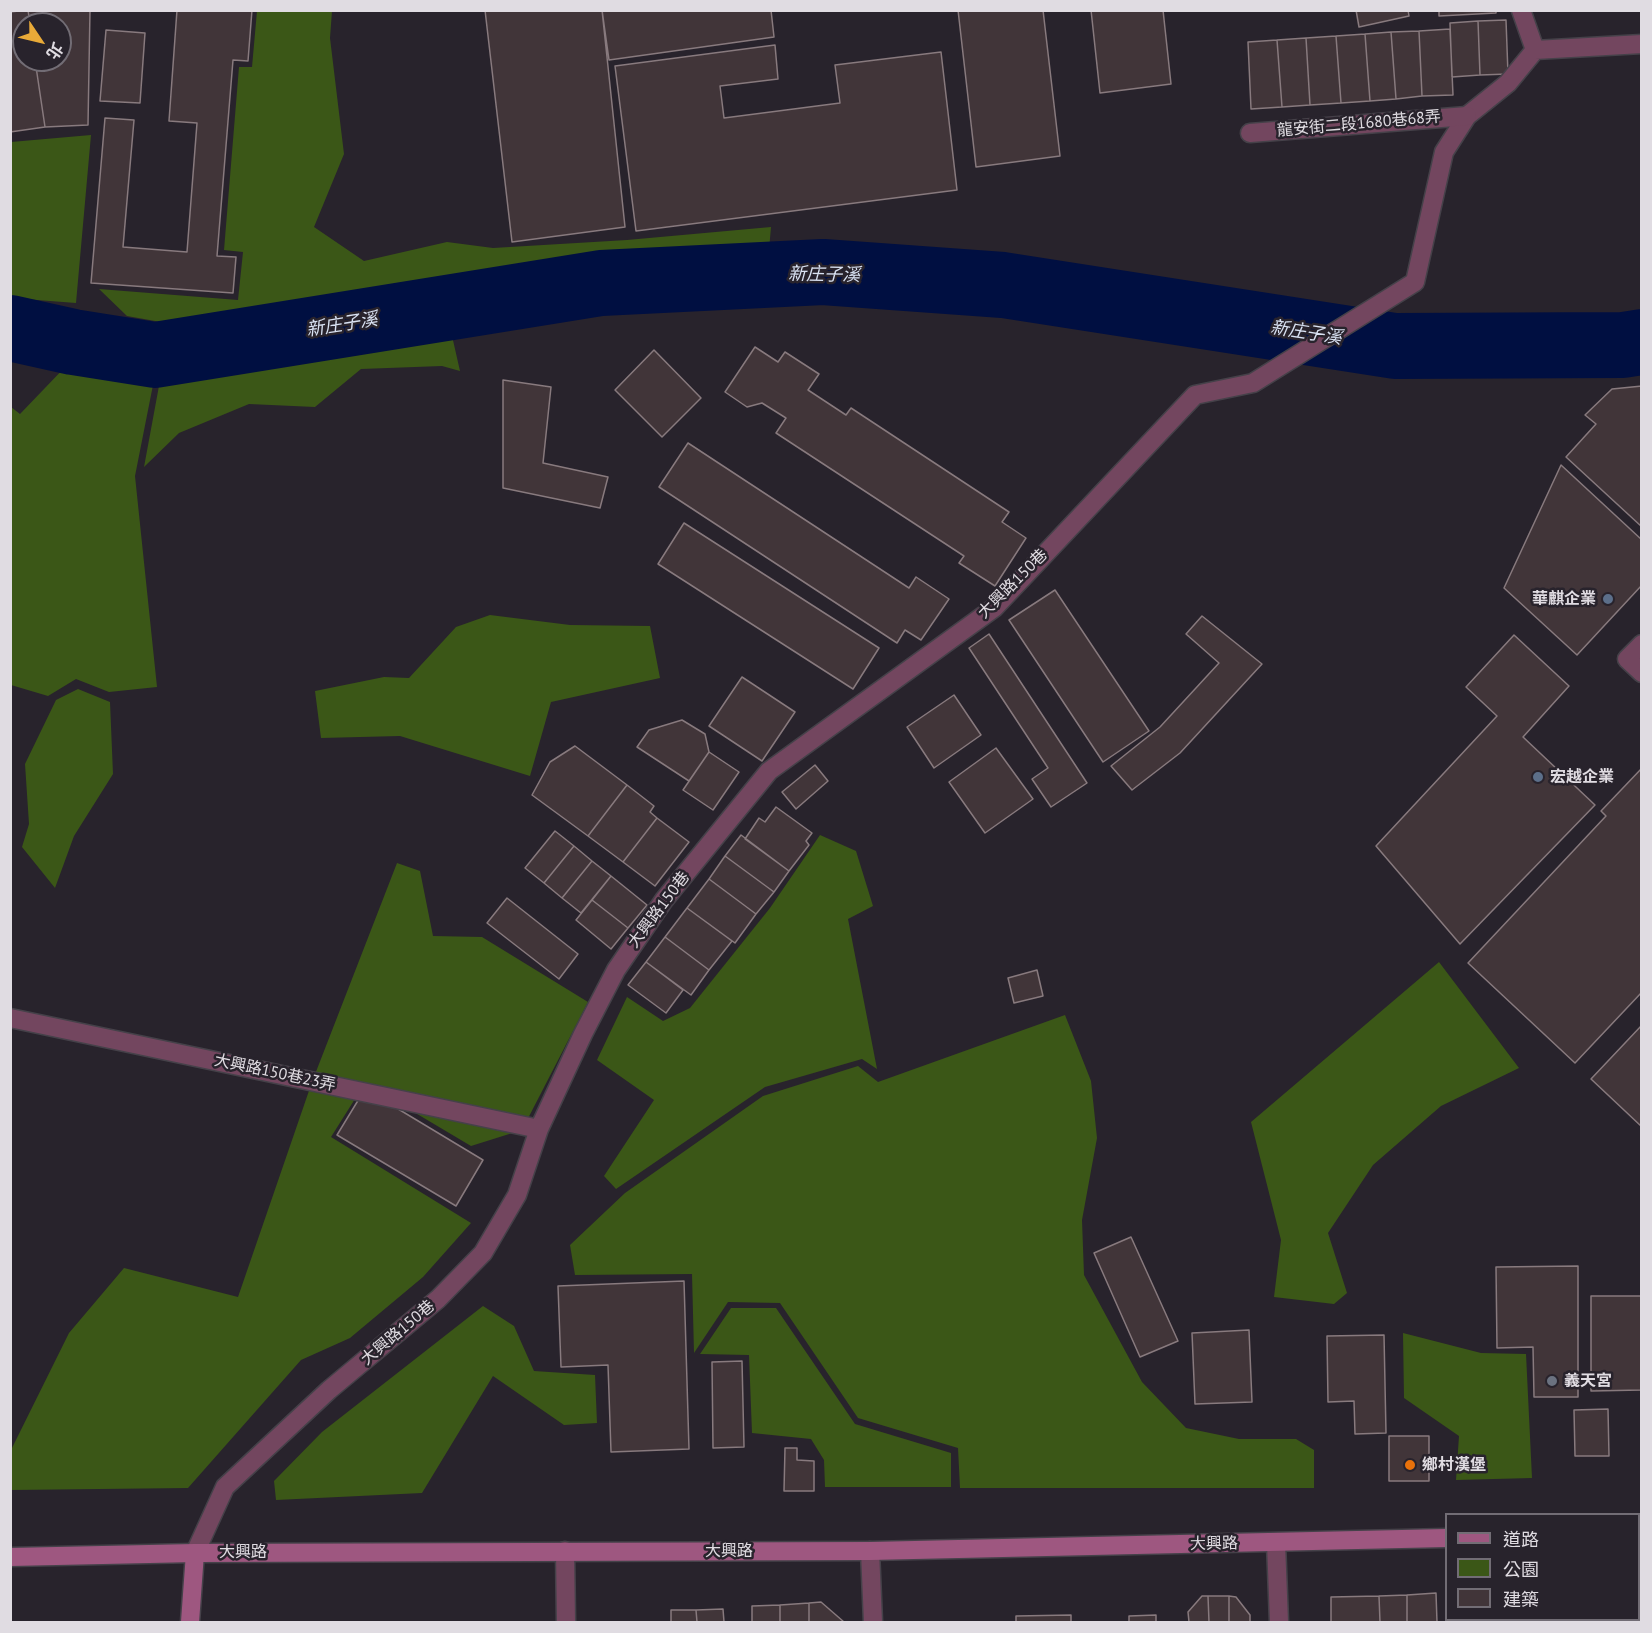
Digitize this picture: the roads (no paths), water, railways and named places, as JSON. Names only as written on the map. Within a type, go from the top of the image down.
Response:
[{"type":"street","points":[[1521,10],[1535,50]]},
{"type":"street","points":[[1467,116],[1508,83],[1535,50],[1641,44]]},
{"type":"street","name":"龍安街二段1680巷68弄","points":[[1250,133],[1467,116]]},
{"type":"street","name":"大興路150巷","points":[[195,1553],[225,1487],[329,1390],[438,1299],[483,1253],[517,1195],[539,1129],[583,1034],[629,950],[664,900],[769,771],[994,608],[1195,395],[1253,383],[1414,282],[1444,152],[1467,116]]},
{"type":"street","points":[[1641,644],[1627,659],[1641,673]]},
{"type":"street","name":"大興路150巷23弄","points":[[10,1018],[539,1129]]},
{"type":"street","name":"大興路","points":[[10,1557],[195,1553],[870,1551],[1445,1538]]},
{"type":"street","points":[[1276,1543],[1279,1623]]},
{"type":"street","points":[[565,1551],[566,1623]]},
{"type":"street","points":[[870,1551],[873,1623]]},
{"type":"street","points":[[189,1623],[195,1553]]},
{"type":"waterway","name":"新庄子溪","points":[[10,328],[73,342],[155,355],[601,283],[823,272],[1003,285],[1395,346],[1623,345],[1642,342]]},
{"type":"place","name":"華麒企業","points":[[1608,599]]},
{"type":"place","name":"宏越企業","points":[[1538,777]]},
{"type":"place","name":"義天宮","points":[[1552,1381]]},
{"type":"place","name":"鄉村漢堡","points":[[1410,1465]]}]
